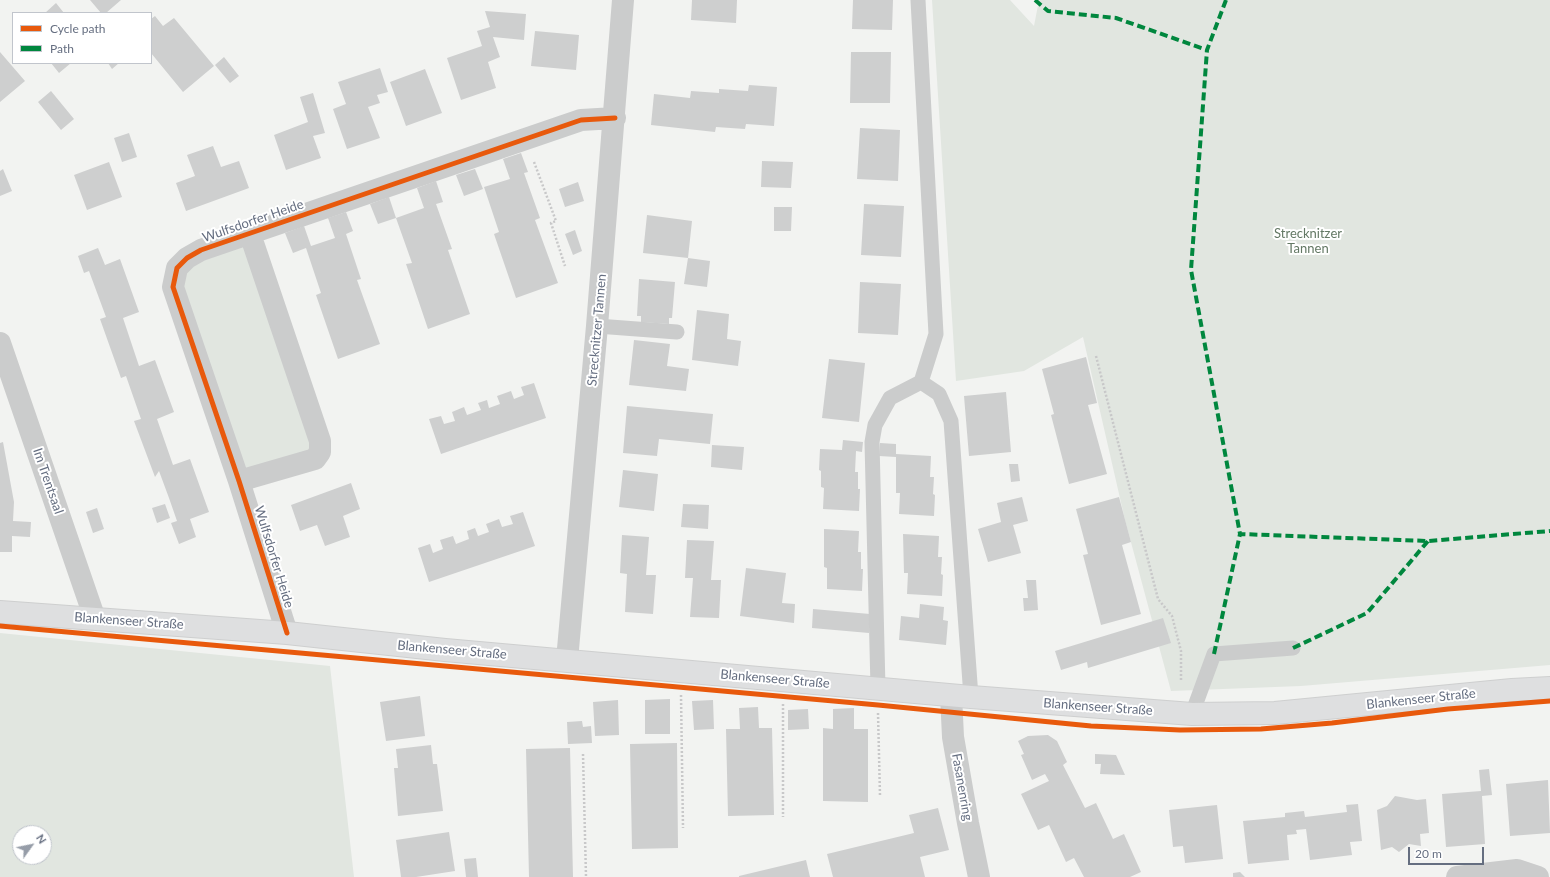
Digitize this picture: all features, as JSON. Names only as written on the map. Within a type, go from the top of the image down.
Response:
[{"type":"main road","name":"Blankenseer Straße","points":[[0,612],[287,633],[961,696],[1186,713],[1275,713],[1512,690],[1550,688]]},
{"type":"street","name":"Strecknitzer Tannen","points":[[567,660],[615,118],[623,0]]},
{"type":"street","name":"Wulfsdorfer Heide","points":[[287,633],[239,481],[173,287],[177,268],[187,258],[201,250],[581,120],[615,118]]},
{"type":"street","name":"Wulfsdorfer Heide","points":[[239,481],[315,459],[320,452],[320,441],[250,234]]},
{"type":"street","name":"Im Trentsaal","points":[[0,343],[95,619]]},
{"type":"street","name":"Fasanenring","points":[[961,696],[953,736],[968,824],[979,877]]},
{"type":"street","points":[[1457,877],[1517,870],[1538,877]]},
{"type":"lane","points":[[878,688],[872,442],[875,425],[890,398],[921,382],[936,334],[918,0]]},
{"type":"lane","points":[[597,326],[677,332]]},
{"type":"lane","points":[[921,382],[939,394],[951,421],[961,696]]},
{"type":"lane","points":[[1186,713],[1214,654],[1293,648]]},
{"type":"path","points":[[526,139],[556,221],[551,222],[565,266]]},
{"type":"path","points":[[1096,356],[1158,599],[1172,616],[1181,651],[1186,713]]},
{"type":"path","points":[[680,670],[683,828]]},
{"type":"path","points":[[782,680],[783,817]]},
{"type":"path","points":[[878,688],[880,796]]},
{"type":"path","points":[[583,754],[586,877]]},
{"type":"green space","name":"Strecknitzer Tannen","points":[[932,0],[1010,0],[1034,26],[1039,0],[1550,0],[1550,665],[1301,686],[1171,691],[1125,520],[1083,337],[1024,371],[956,381]]},
{"type":"green space","points":[[250,234],[320,452],[239,481],[177,268]]},
{"type":"green space","points":[[0,633],[330,666],[354,877],[0,877]]},
{"type":"building","points":[[90,0],[121,0],[107,12],[100,12]]},
{"type":"building","points":[[692,0],[737,0],[736,23],[691,20]]},
{"type":"building","points":[[853,0],[893,0],[892,30],[852,29]]},
{"type":"building","points":[[56,3],[63,12],[46,12]]},
{"type":"building","points":[[485,11],[526,14],[524,40],[493,37],[500,57],[488,62],[496,88],[461,100],[447,58],[482,46],[477,31],[490,27]]},
{"type":"building","points":[[155,16],[163,26],[174,18],[214,66],[183,92],[152,54],[152,18]]},
{"type":"building","points":[[535,31],[579,35],[576,70],[531,66]]},
{"type":"building","points":[[0,52],[25,81],[0,102]]},
{"type":"building","points":[[851,52],[891,52],[890,103],[850,103]]},
{"type":"building","points":[[224,57],[239,76],[230,83],[215,65]]},
{"type":"building","points":[[52,64],[70,64],[59,73]]},
{"type":"building","points":[[109,64],[118,64],[112,69]]},
{"type":"building","points":[[380,68],[388,92],[377,95],[380,103],[368,107],[380,138],[347,149],[333,109],[346,104],[338,82]]},
{"type":"building","points":[[425,69],[442,113],[406,126],[390,82]]},
{"type":"building","points":[[749,85],[777,87],[774,126],[746,124],[745,129],[716,127],[715,132],[651,125],[654,94],[690,98],[691,91],[719,93],[719,89],[748,91]]},
{"type":"building","points":[[51,91],[74,119],[61,130],[38,102]]},
{"type":"building","points":[[313,93],[325,133],[313,136],[321,158],[286,170],[274,135],[308,122],[300,97]]},
{"type":"building","points":[[860,128],[900,130],[898,181],[857,179]]},
{"type":"building","points":[[129,133],[137,157],[122,162],[114,138]]},
{"type":"building","points":[[213,146],[221,167],[239,161],[249,188],[186,211],[176,183],[195,176],[187,155]]},
{"type":"building","points":[[521,153],[528,172],[524,173],[540,218],[535,220],[558,283],[516,298],[494,234],[499,232],[484,187],[510,179],[503,159]]},
{"type":"building","points":[[762,161],[793,162],[791,188],[761,187]]},
{"type":"building","points":[[109,162],[122,197],[87,210],[74,175]]},
{"type":"building","points":[[3,169],[12,191],[0,196],[0,171]]},
{"type":"building","points":[[475,169],[483,189],[464,196],[456,175]]},
{"type":"building","points":[[436,181],[443,202],[436,204],[452,249],[448,250],[470,314],[428,329],[406,264],[412,263],[396,218],[424,208],[417,188]]},
{"type":"building","points":[[578,182],[584,201],[565,207],[559,189]]},
{"type":"building","points":[[389,197],[396,218],[378,224],[370,204]]},
{"type":"building","points":[[864,204],[904,206],[901,257],[861,255]]},
{"type":"building","points":[[774,207],[792,207],[791,231],[774,231]]},
{"type":"building","points":[[346,212],[353,231],[346,234],[361,279],[357,280],[380,344],[338,359],[316,295],[321,293],[306,248],[293,253],[285,233],[304,226],[311,246],[335,238],[328,218]]},
{"type":"building","points":[[647,215],[692,221],[688,258],[643,253]]},
{"type":"building","points":[[575,230],[582,251],[573,255],[565,234]]},
{"type":"building","points":[[98,248],[105,265],[120,259],[139,312],[123,318],[139,366],[155,360],[174,412],[157,419],[173,465],[190,459],[209,512],[190,519],[196,537],[179,544],[171,523],[177,521],[169,498],[159,471],[155,477],[134,421],[141,419],[126,376],[121,378],[100,319],[106,317],[89,271],[84,273],[78,256]]},
{"type":"building","points":[[688,258],[710,261],[707,287],[684,284]]},
{"type":"building","points":[[639,279],[675,282],[672,318],[669,318],[669,324],[641,322],[641,316],[637,316]]},
{"type":"building","points":[[860,282],[901,284],[898,335],[858,333]]},
{"type":"building","points":[[697,310],[729,314],[727,339],[741,341],[738,366],[692,360]]},
{"type":"building","points":[[634,340],[670,344],[667,366],[689,369],[686,391],[629,385]]},
{"type":"building","points":[[1086,357],[1097,403],[1088,405],[1107,474],[1069,484],[1051,415],[1054,414],[1042,369]]},
{"type":"building","points":[[829,359],[865,363],[859,422],[822,418]]},
{"type":"building","points":[[534,383],[546,418],[441,454],[429,419],[441,416],[444,424],[455,421],[452,412],[464,407],[467,415],[481,410],[478,403],[487,400],[489,408],[500,404],[497,396],[511,391],[514,399],[524,395],[521,387]]},
{"type":"building","points":[[1006,392],[1011,452],[969,456],[964,396]]},
{"type":"building","points":[[627,406],[713,414],[710,444],[659,439],[657,456],[623,453]]},
{"type":"building","points":[[843,440],[863,442],[862,452],[856,451],[855,472],[858,472],[858,489],[860,489],[859,511],[823,509],[824,488],[821,487],[821,471],[819,470],[820,449],[842,450]]},
{"type":"building","points":[[3,442],[14,502],[13,521],[31,522],[30,537],[12,536],[12,552],[0,552],[0,443]]},
{"type":"building","points":[[880,443],[896,444],[896,454],[931,456],[930,477],[934,477],[933,494],[935,495],[934,516],[899,514],[900,493],[896,493],[896,457],[879,456]]},
{"type":"building","points":[[712,445],[744,447],[742,470],[711,467]]},
{"type":"building","points":[[1009,464],[1018,464],[1020,481],[1011,482]]},
{"type":"building","points":[[623,470],[658,474],[654,511],[619,507]]},
{"type":"building","points":[[351,483],[360,509],[343,516],[350,537],[325,546],[317,525],[300,531],[291,505]]},
{"type":"building","points":[[1022,497],[1028,521],[1013,525],[1021,553],[988,562],[978,529],[1001,522],[997,503]]},
{"type":"building","points":[[1119,497],[1131,542],[1122,545],[1141,614],[1101,625],[1083,555],[1088,554],[1076,509]]},
{"type":"building","points":[[165,504],[170,518],[157,523],[152,508]]},
{"type":"building","points":[[683,504],[709,505],[708,529],[681,527]]},
{"type":"building","points":[[97,508],[104,529],[93,533],[86,512]]},
{"type":"building","points":[[523,512],[535,546],[429,582],[418,548],[430,544],[433,553],[443,549],[440,540],[453,536],[456,544],[469,539],[467,531],[475,528],[478,536],[489,532],[486,524],[499,519],[502,527],[513,524],[510,516]]},
{"type":"building","points":[[824,529],[859,531],[858,552],[861,552],[861,569],[863,569],[862,591],[827,589],[827,568],[824,567]]},
{"type":"building","points":[[903,534],[939,536],[938,557],[942,557],[941,574],[943,575],[942,596],[907,594],[908,573],[904,573]]},
{"type":"building","points":[[622,535],[649,537],[646,575],[656,575],[653,614],[625,612],[627,574],[620,573]]},
{"type":"building","points":[[687,540],[714,541],[711,580],[721,580],[719,618],[690,617],[693,578],[685,578]]},
{"type":"building","points":[[746,568],[786,573],[782,603],[795,604],[794,623],[740,616]]},
{"type":"building","points":[[1026,580],[1036,580],[1038,610],[1024,611],[1023,598],[1028,598]]},
{"type":"building","points":[[920,604],[944,607],[943,620],[948,621],[946,645],[899,640],[901,616],[919,618]]},
{"type":"building","points":[[813,609],[870,614],[869,633],[812,628]]},
{"type":"building","points":[[1163,618],[1171,643],[1088,668],[1087,662],[1061,670],[1055,651]]},
{"type":"building","points":[[420,696],[425,736],[386,741],[380,702]]},
{"type":"building","points":[[670,699],[670,734],[645,734],[645,700]]},
{"type":"building","points":[[618,700],[619,735],[595,736],[593,702]]},
{"type":"building","points":[[713,700],[714,729],[694,730],[692,701]]},
{"type":"building","points":[[758,707],[759,728],[772,728],[774,815],[728,816],[726,729],[740,729],[739,708]]},
{"type":"building","points":[[854,708],[854,729],[868,729],[868,802],[823,801],[823,728],[833,729],[833,709]]},
{"type":"building","points":[[808,709],[809,729],[788,730],[788,710]]},
{"type":"building","points":[[582,721],[583,727],[591,726],[592,743],[568,744],[567,722]]},
{"type":"building","points":[[1048,735],[1057,741],[1067,762],[1063,765],[1085,808],[1096,803],[1113,839],[1124,834],[1141,872],[1130,877],[1084,877],[1074,858],[1066,862],[1049,825],[1038,830],[1021,794],[1049,781],[1045,774],[1032,780],[1021,755],[1024,754],[1018,741],[1028,736]]},
{"type":"building","points":[[677,743],[678,848],[632,849],[630,744]]},
{"type":"building","points":[[431,745],[433,764],[437,764],[443,811],[398,816],[394,768],[398,768],[396,749]]},
{"type":"building","points":[[570,748],[573,877],[529,877],[526,749]]},
{"type":"building","points":[[1095,754],[1116,755],[1125,775],[1100,774],[1101,764],[1095,764]]},
{"type":"building","points":[[1489,769],[1492,795],[1482,796],[1485,844],[1446,847],[1442,794],[1481,791],[1479,770]]},
{"type":"building","points":[[1548,780],[1550,833],[1510,836],[1506,784]]},
{"type":"building","points":[[1395,796],[1417,800],[1426,799],[1429,833],[1420,834],[1421,846],[1409,844],[1399,852],[1392,847],[1381,850],[1377,810],[1387,806]]},
{"type":"building","points":[[1358,804],[1362,841],[1350,842],[1352,855],[1310,860],[1306,829],[1296,830],[1297,834],[1287,835],[1289,860],[1248,864],[1243,821],[1285,817],[1285,813],[1304,811],[1305,817],[1347,812],[1346,805]]},
{"type":"building","points":[[1217,805],[1223,859],[1185,863],[1183,846],[1173,847],[1169,810]]},
{"type":"building","points":[[938,808],[949,850],[920,857],[925,877],[833,877],[827,854],[914,833],[909,815]]},
{"type":"building","points":[[449,832],[455,871],[416,877],[401,877],[396,840]]},
{"type":"building","points":[[476,858],[478,877],[466,877],[464,859]]},
{"type":"building","points":[[806,860],[810,877],[739,877],[739,876]]},
{"type":"building","points":[[1240,872],[1245,877],[1233,877],[1233,873]]},
{"type":"marked path","points":[[1035,0],[1048,11],[1116,18],[1207,50]]},
{"type":"marked path","points":[[1226,0],[1207,50],[1191,270],[1240,534],[1428,541],[1550,531]]},
{"type":"marked path","points":[[1214,654],[1240,534]]},
{"type":"marked path","points":[[1293,648],[1367,613],[1428,541]]},
{"type":"cycle path","points":[[287,633],[239,481],[173,287],[177,268],[187,258],[201,250],[581,120],[615,118]]},
{"type":"cycle path","points":[[0,626],[878,705],[1091,726],[1180,730],[1261,729],[1332,723],[1448,709],[1550,701]]}]
